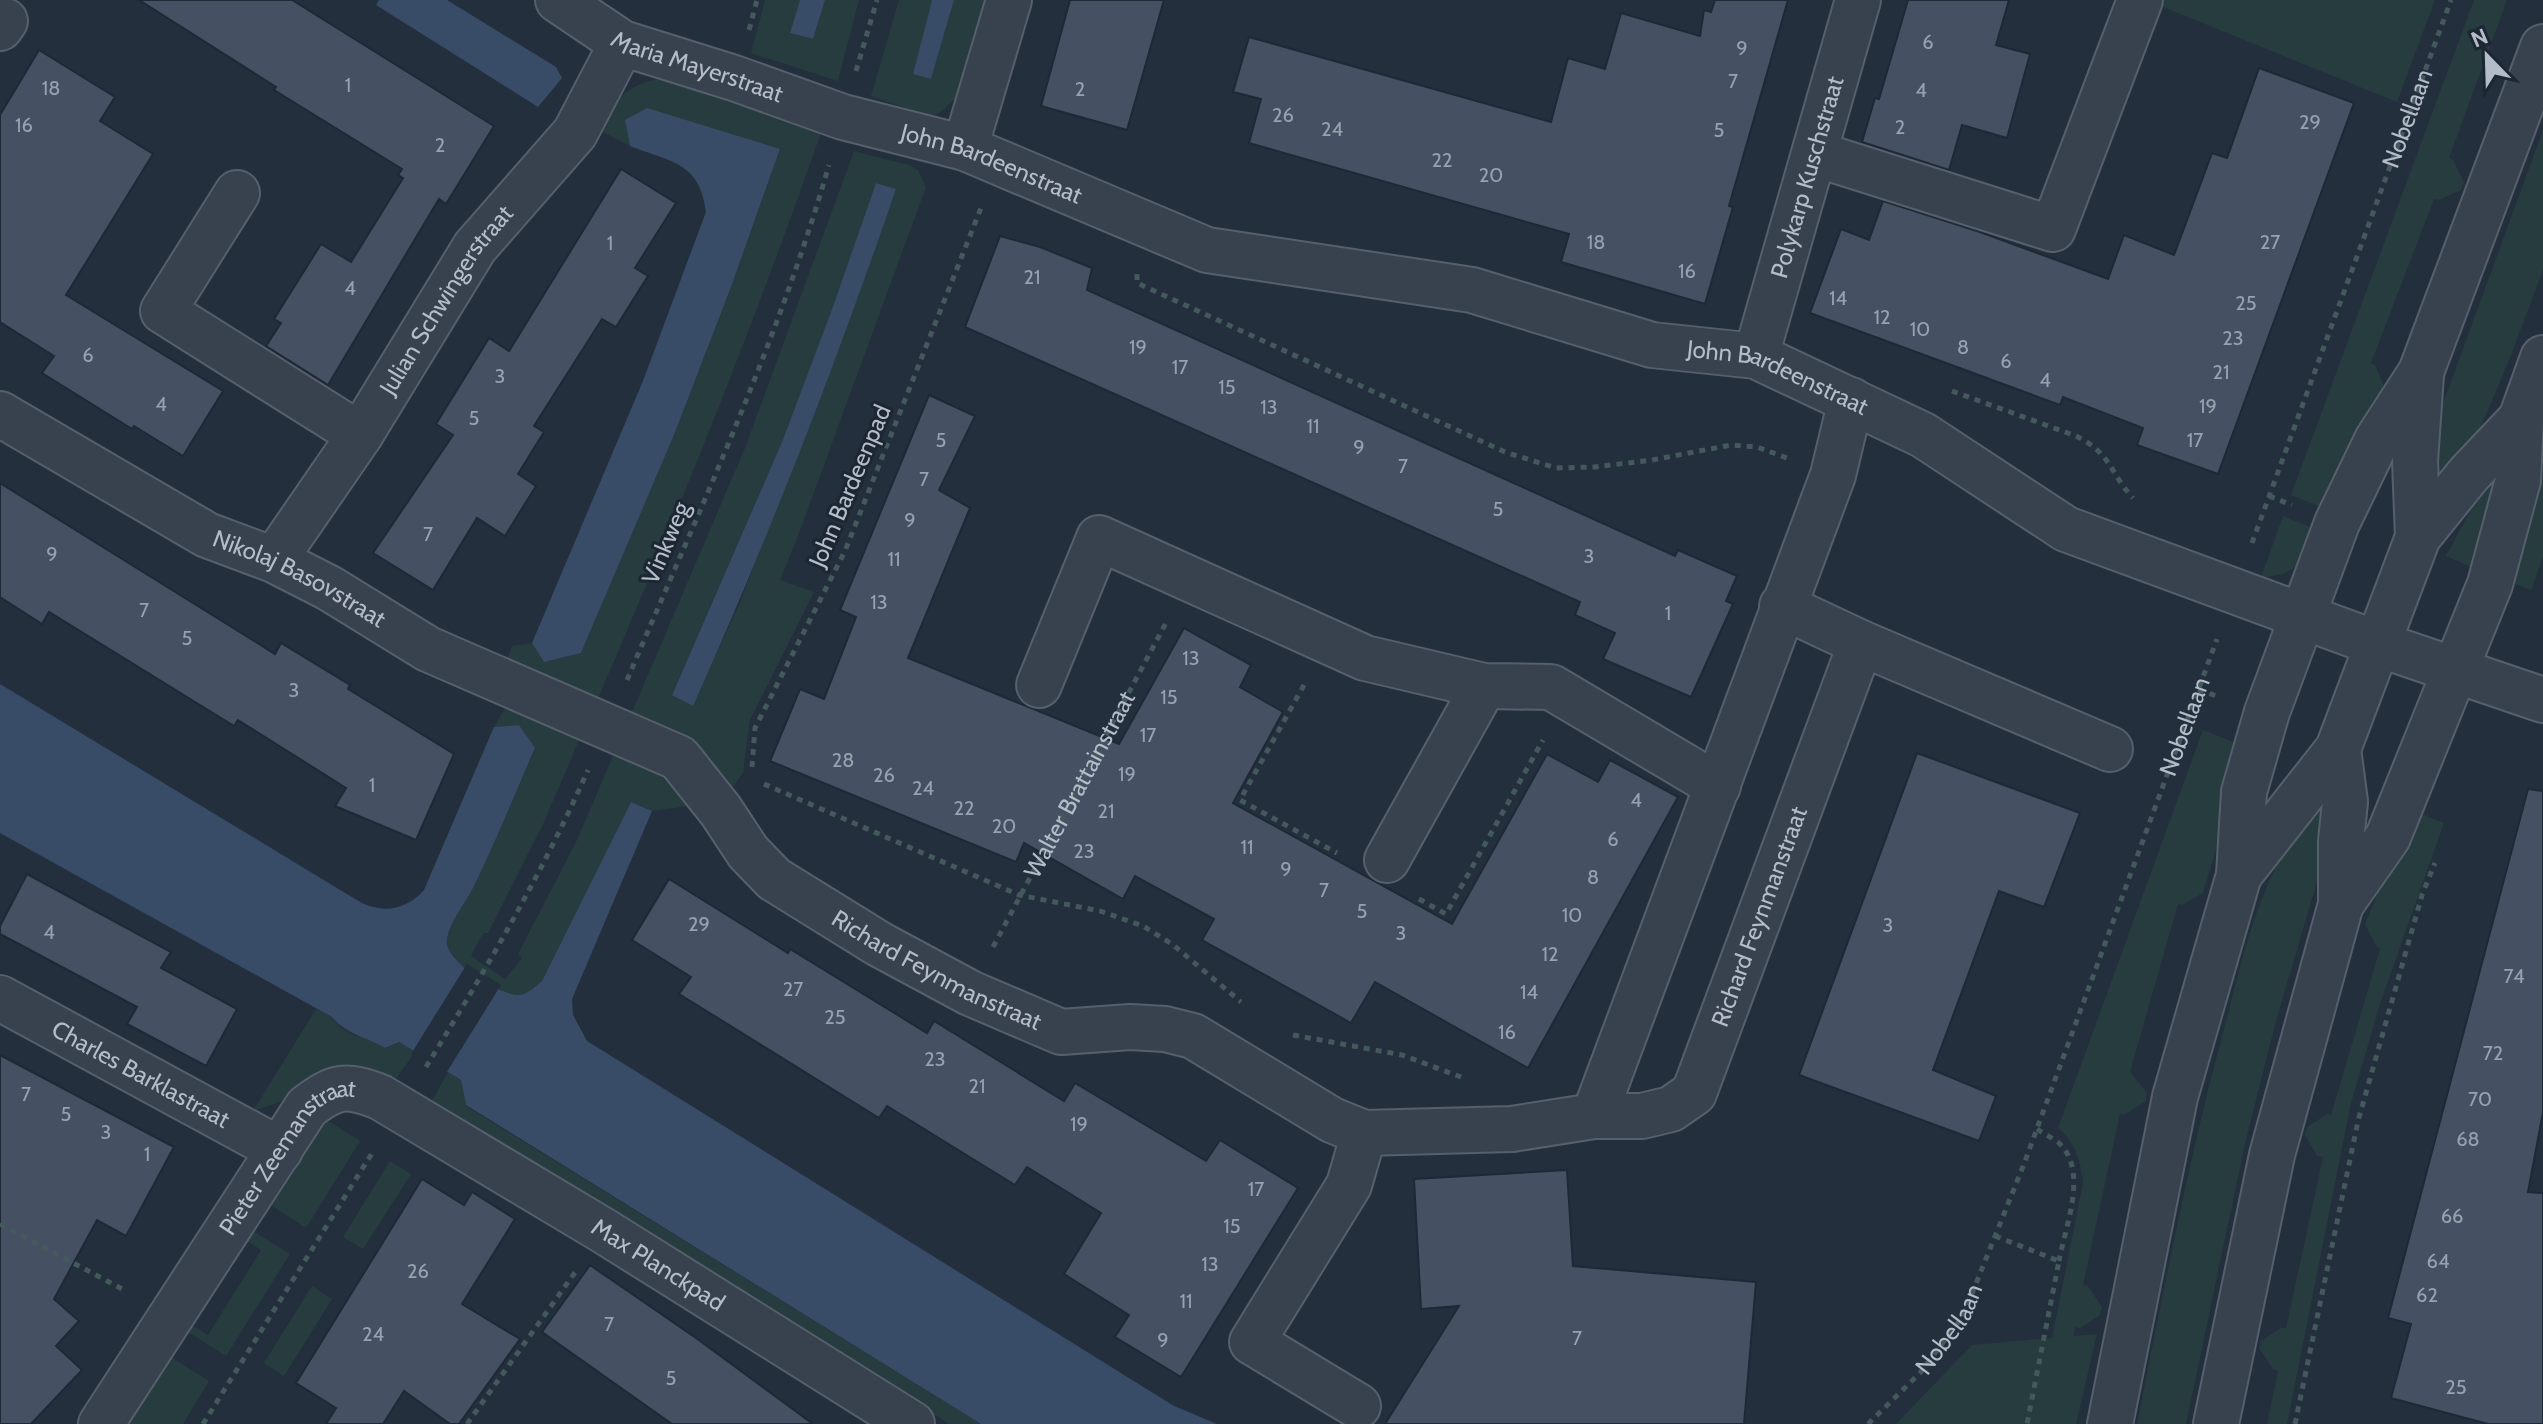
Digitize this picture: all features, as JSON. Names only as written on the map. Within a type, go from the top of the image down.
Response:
[{"type":"street","name":"Maria Mayerstraat","points":[[558,0],[622,43],[843,117]]},
{"type":"street","points":[[982,155],[1009,0]]},
{"type":"street","name":"Polykarp Kuschstraat","points":[[1756,356],[1858,0]]},
{"type":"street","points":[[1816,154],[2053,229],[2140,0]]},
{"type":"street","name":"Julian Schwingerstraat","points":[[274,560],[360,435],[475,247],[575,133],[622,43]]},
{"type":"street","points":[[2110,1424],[2175,1097],[2239,875],[2244,792],[2267,712],[2337,523],[2377,440],[2421,372],[2543,47]]},
{"type":"street","name":"John Bardeenstraat","points":[[843,117],[982,155],[1207,250],[1472,290],[1652,345],[1756,356],[1923,435],[2066,529],[2235,593],[2543,700]]},
{"type":"street","points":[[237,193],[163,311],[360,435]]},
{"type":"street","points":[[2341,904],[2388,837],[2490,584],[2518,480],[2521,419],[2543,358]]},
{"type":"street","points":[[2418,537],[2415,461],[2421,372]]},
{"type":"street","points":[[1594,1116],[1833,475],[1851,400]]},
{"type":"street","name":"Nikolaj Basovstraat","points":[[0,414],[207,535],[274,560],[329,588],[428,649],[607,728]]},
{"type":"street","points":[[2239,875],[2338,749],[2418,537],[2468,475],[2521,419]]},
{"type":"street","points":[[1039,685],[1099,538],[1365,658],[1484,686],[1551,687],[1718,786]]},
{"type":"street","points":[[1782,606],[2110,749]]},
{"type":"street","name":"Richard Feynmanstraat","points":[[607,728],[679,758],[721,811],[748,852],[774,879],[879,944],[970,993],[1061,1032],[1130,1027],[1165,1029],[1193,1036],[1332,1120],[1364,1133],[1512,1129],[1594,1116],[1642,1116],[1671,1109],[1694,1093],[1861,643]]},
{"type":"street","points":[[1387,860],[1484,686]]},
{"type":"street","points":[[2216,1424],[2272,1155],[2341,904],[2341,841],[2345,802],[2338,749]]},
{"type":"street","name":"Charles Barklastraat","points":[[0,998],[280,1150]]},
{"type":"street","name":"Pieter Zeemanstraat","points":[[101,1424],[307,1107],[321,1096],[338,1089],[355,1088],[380,1097],[411,1091]]},
{"type":"street","name":"Max Planckpad","points":[[411,1091],[604,1231],[912,1424]]},
{"type":"street","points":[[1358,1406],[1252,1342],[1349,1185],[1364,1133]]},
{"type":"path","name":"Vinkweg","points":[[411,1091],[489,964],[570,812],[607,728],[736,423],[811,228],[877,0]]},
{"type":"path","name":"Nobellaan","points":[[1868,1424],[1920,1373],[1963,1316],[2037,1129],[2451,0]]},
{"type":"path","name":"John Bardeenpad","points":[[982,155],[845,551],[755,728],[752,779],[1019,895]]},
{"type":"path","points":[[1138,221],[1137,283],[1505,452],[1556,468],[1652,460],[1731,445],[1757,447],[1833,475]]},
{"type":"path","points":[[1943,388],[2076,436],[2095,446],[2139,504]]},
{"type":"path","points":[[2240,538],[2254,539]]},
{"type":"path","name":"Walter Brattainstraat","points":[[970,993],[1019,895],[1190,578]]},
{"type":"path","points":[[2295,1424],[2358,1121],[2422,895],[2437,856]]},
{"type":"path","points":[[1019,895],[1100,911],[1143,926],[1172,944],[1250,1009]]},
{"type":"path","points":[[1281,1029],[1292,1035],[1402,1055],[1464,1078]]},
{"type":"path","name":"Pieter Zeemanstraat","points":[[203,1424],[411,1091]]},
{"type":"path","points":[[2027,1424],[2074,1183],[2071,1162],[2060,1144],[2037,1129]]},
{"type":"path","points":[[0,1224],[172,1316]]},
{"type":"path","points":[[467,1424],[604,1231]]},
{"type":"path","points":[[1995,1236],[2059,1261]]},
{"type":"green space","points":[[765,0],[800,0],[790,33],[813,39],[825,0],[859,0],[838,81],[751,53]]},
{"type":"green space","points":[[899,0],[932,0],[913,74],[931,79],[954,0],[997,0],[974,80],[932,117],[871,96]]},
{"type":"green space","points":[[2146,0],[2435,0],[2397,102]]},
{"type":"green space","points":[[2474,0],[2507,0],[2449,158],[2464,182],[2461,190],[2439,200],[2434,199],[2371,363],[2375,365],[2385,389],[2326,509],[2291,495]]},
{"type":"green space","points":[[659,79],[822,130],[714,420],[595,705],[505,665],[512,646],[532,643],[544,662],[581,653],[674,435],[780,150],[625,120],[630,146],[599,130],[629,90]]},
{"type":"green space","points":[[2543,130],[2543,270],[2479,431],[2436,486],[2437,420]]},
{"type":"green space","points":[[854,151],[918,170],[926,187],[780,580],[814,592],[750,720],[743,773],[729,792],[637,724],[632,712],[745,448]],"holes":[[[876,183],[896,189],[739,605],[692,706],[672,694],[782,442]]]},
{"type":"green space","points":[[2543,443],[2543,557],[2531,590],[2506,580]]},
{"type":"green space","points":[[2498,476],[2478,570],[2446,556],[2485,484]]},
{"type":"green space","points":[[2283,516],[2318,530],[2308,550],[2292,569],[2261,577]]},
{"type":"green space","points":[[510,699],[583,731],[544,822],[488,933],[483,933],[471,956],[505,979],[522,958],[518,954],[577,840],[616,749],[667,770],[696,805],[652,811],[631,802],[542,981],[520,995],[496,988],[462,966],[448,948],[447,940],[489,855],[535,749],[519,725],[494,727]]},
{"type":"green space","points":[[2203,730],[2238,744],[2217,846],[2203,893],[2182,905],[2178,904],[2130,1072],[2147,1093],[2146,1101],[2124,1115],[2120,1114],[2083,1285],[2088,1286],[2102,1307],[2100,1315],[2080,1328],[2075,1327],[2074,1336],[2097,1334],[2076,1424],[1896,1424],[1972,1345],[2052,1338],[2083,1183],[2076,1153],[2058,1128]]},
{"type":"green space","points":[[2326,798],[2324,858],[2276,1021],[2245,1144],[2186,1424],[2137,1424],[2187,1179],[2246,946],[2279,861]]},
{"type":"green space","points":[[2419,813],[2444,823],[2380,1004],[2351,1103],[2287,1424],[2267,1424],[2278,1371],[2273,1369],[2259,1348],[2261,1341],[2286,1328],[2323,1157],[2317,1156],[2305,1135],[2307,1127],[2327,1114],[2331,1115],[2380,949],[2365,924]]},
{"type":"green space","points":[[316,1009],[332,1017],[341,1028],[355,1036],[367,1037],[385,1048],[399,1042],[415,1052],[390,1087],[331,1069],[308,1078],[286,1100],[253,1111]]},
{"type":"green space","points":[[448,1072],[461,1080],[466,1106],[981,1424],[948,1424],[936,1415],[931,1419],[429,1106]]},
{"type":"green space","points":[[323,1121],[330,1122],[360,1141],[306,1228],[265,1201]]},
{"type":"green space","points":[[390,1161],[411,1174],[363,1249],[343,1237]]},
{"type":"green space","points":[[248,1228],[290,1254],[226,1356],[185,1330],[189,1323],[208,1335],[261,1250],[242,1238]]},
{"type":"green space","points":[[312,1286],[332,1299],[284,1376],[264,1363]]},
{"type":"green space","points":[[169,1356],[209,1381],[183,1424],[127,1424]]},
{"type":"water","points":[[379,0],[447,0],[556,67],[562,78],[538,107],[376,5]]},
{"type":"water","points":[[800,0],[825,0],[813,39],[790,33]]},
{"type":"water","points":[[932,0],[954,0],[931,79],[913,74]]},
{"type":"water","points":[[647,108],[780,149],[674,435],[581,653],[544,662],[532,643],[643,381],[706,212],[703,195],[690,173],[670,161],[630,146],[625,120]]},
{"type":"water","points":[[876,183],[896,189],[873,255],[775,514],[693,706],[672,695],[782,442]]},
{"type":"water","points":[[0,684],[360,902],[386,909],[410,902],[424,890],[494,727],[519,725],[535,748],[497,838],[448,934],[448,948],[462,966],[507,993],[520,995],[536,986],[542,981],[631,802],[652,811],[572,999],[573,1015],[587,1041],[1174,1406],[1217,1424],[981,1424],[466,1105],[461,1080],[399,1042],[385,1048],[350,1032],[332,1017],[0,833]]},
{"type":"pier","points":[[467,964],[501,985],[445,1075],[411,1054]]},
{"type":"building","points":[[139,0],[292,0],[494,126],[446,204],[439,199],[328,385],[266,346],[281,323],[274,319],[321,244],[351,262],[403,178],[398,175],[402,169],[274,90],[276,87]]},
{"type":"building","points":[[1070,0],[1164,0],[1127,130],[1041,106]]},
{"type":"building","points":[[1715,0],[1788,0],[1729,206],[1733,207],[1705,304],[1561,262],[1569,234],[1249,143],[1261,99],[1233,92],[1249,37],[1551,122],[1568,58],[1605,69],[1621,13],[1700,36],[1704,10],[1711,12]]},
{"type":"building","points":[[1908,0],[2009,0],[1996,45],[2030,54],[2007,138],[1962,125],[1949,170],[1862,142],[1875,98],[1879,99]]},
{"type":"building","points":[[39,50],[115,97],[100,121],[153,154],[66,295],[223,391],[183,456],[134,426],[132,429],[42,373],[54,356],[0,322],[0,115]]},
{"type":"building","points":[[2259,68],[2354,103],[2218,474],[2137,445],[2143,428],[2063,397],[2060,405],[1810,313],[1841,229],[1869,240],[1883,201],[1980,232],[2108,279],[2124,235],[2174,255],[2212,153],[2227,158]]},
{"type":"building","points":[[621,169],[676,203],[635,268],[648,276],[616,327],[602,319],[534,426],[544,432],[518,474],[536,486],[505,536],[477,518],[433,590],[373,553],[453,435],[436,424],[489,338],[509,351]]},
{"type":"building","points":[[1000,236],[1040,247],[1092,268],[1087,290],[1675,556],[1678,550],[1737,576],[1726,601],[1733,604],[1691,697],[1603,659],[1615,633],[1575,615],[1580,602],[965,327]]},
{"type":"building","points":[[929,395],[975,416],[939,490],[970,508],[908,658],[1119,744],[1184,628],[1251,665],[1240,687],[1283,712],[1233,803],[1452,924],[1547,754],[1598,782],[1610,760],[1678,797],[1528,1068],[1375,982],[1351,1023],[1202,940],[1214,919],[1135,876],[1123,899],[1024,843],[1016,862],[770,761],[800,689],[824,699],[856,617],[840,610]]},
{"type":"building","points":[[0,483],[275,654],[281,643],[350,685],[348,689],[454,754],[416,840],[335,806],[346,788],[238,720],[234,726],[49,612],[42,624],[0,597]]},
{"type":"building","points":[[1917,753],[2080,813],[2044,907],[1999,891],[1933,1070],[1996,1096],[1979,1141],[1799,1075]]},
{"type":"building","points":[[2528,789],[2543,791],[2543,1112],[2528,1192],[2543,1193],[2543,1424],[2488,1424],[2391,1398],[2411,1324],[2388,1318]]},
{"type":"building","points":[[27,874],[171,952],[161,968],[237,1009],[206,1066],[127,1024],[137,1007],[0,934],[0,926]]},
{"type":"building","points":[[669,879],[788,953],[790,949],[927,1033],[934,1021],[1064,1101],[1075,1083],[1206,1161],[1220,1140],[1298,1188],[1181,1377],[1115,1337],[1129,1315],[1064,1274],[1101,1213],[1027,1167],[1015,1185],[887,1106],[879,1118],[679,994],[691,977],[632,940]]},
{"type":"building","points":[[0,1055],[174,1147],[126,1236],[97,1220],[54,1299],[79,1321],[56,1346],[82,1370],[31,1424],[0,1424]]},
{"type":"building","points":[[1567,1170],[1573,1266],[1756,1282],[1744,1424],[1385,1424],[1459,1306],[1421,1309],[1414,1179]]},
{"type":"building","points":[[422,1179],[464,1205],[472,1192],[515,1219],[462,1304],[520,1339],[459,1424],[450,1424],[404,1391],[383,1424],[326,1424],[336,1408],[296,1383]]},
{"type":"building","points":[[590,1265],[813,1424],[672,1424],[542,1332]]}]
